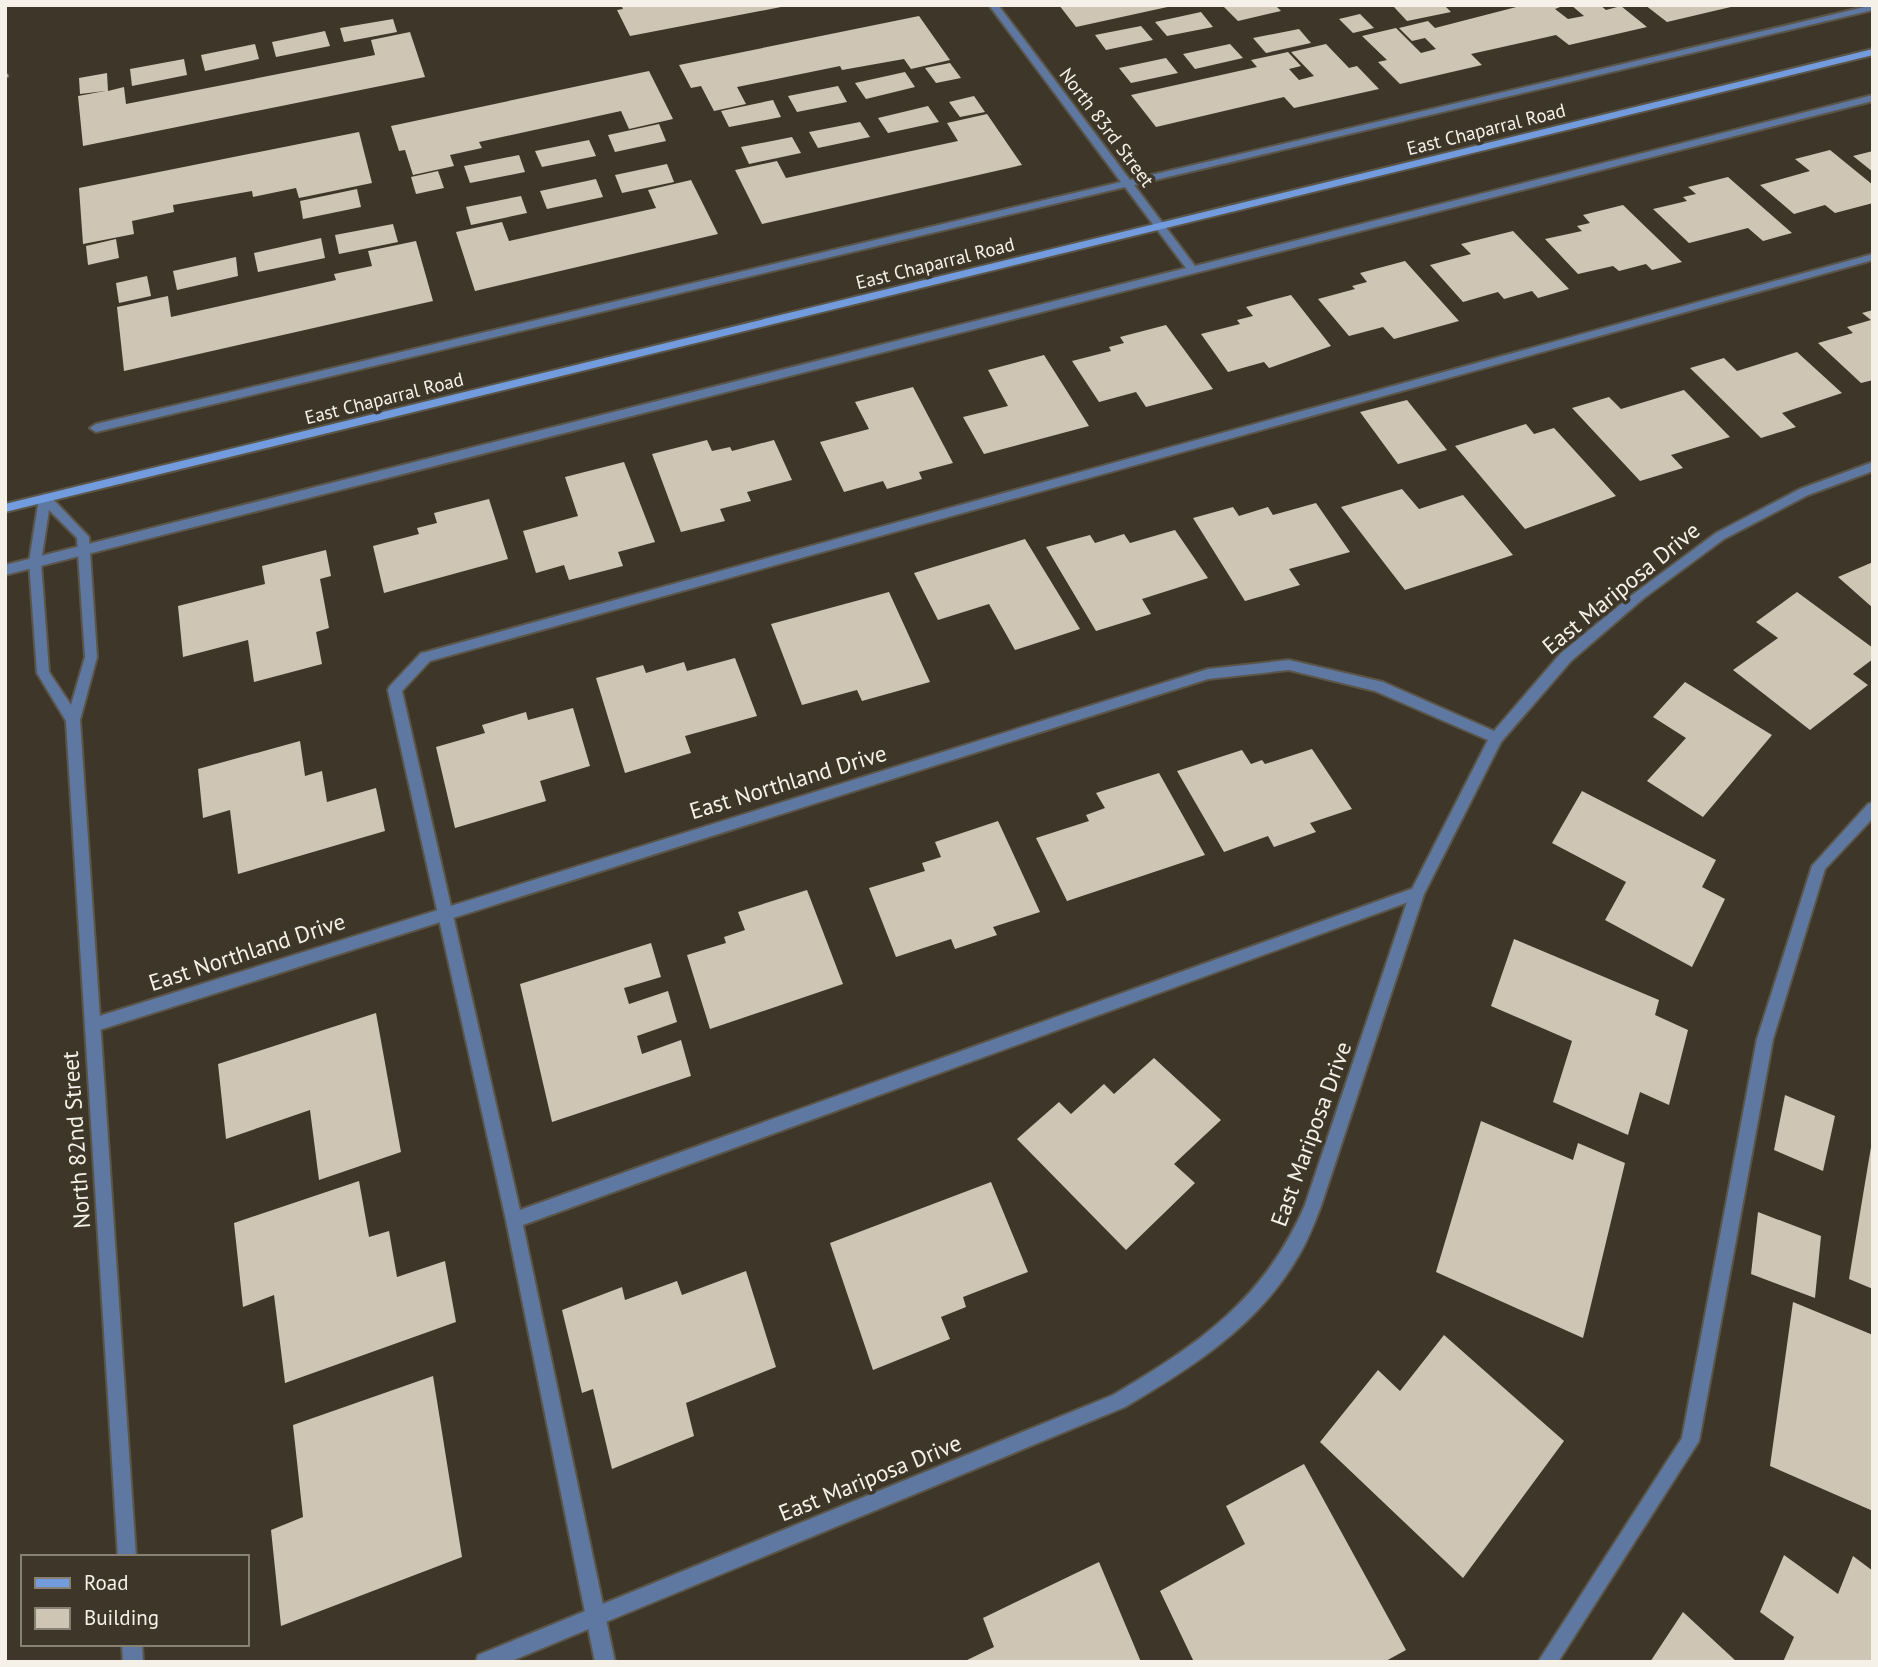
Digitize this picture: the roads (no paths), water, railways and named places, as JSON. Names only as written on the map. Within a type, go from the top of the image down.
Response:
[{"type":"main road","name":"East Chaparral Road","points":[[5,508],[1873,52]]},
{"type":"street","name":"North 83rd Street","points":[[993,5],[1193,270]]},
{"type":"street","points":[[96,428],[1873,8]]},
{"type":"street","points":[[5,570],[1873,98]]},
{"type":"street","points":[[605,1662],[514,1220],[395,690],[426,657],[1873,257]]},
{"type":"street","name":"East Mariposa Drive","points":[[485,1662],[1119,1401],[1182,1364],[1250,1310],[1290,1255],[1313,1206],[1417,892],[1496,738],[1566,657],[1640,595],[1720,536],[1804,492],[1873,467]]},
{"type":"street","name":"North 82nd Street","points":[[45,498],[83,537],[91,657],[73,720],[127,1555]]},
{"type":"street","name":"North 82nd Street","points":[[45,498],[35,562],[43,673],[73,720]]},
{"type":"street","name":"East Northland Drive","points":[[93,1025],[1208,674],[1289,665],[1378,686],[1496,738]]},
{"type":"street","points":[[1547,1662],[1690,1441],[1765,1040],[1819,866],[1873,808]]},
{"type":"street","points":[[514,1220],[1417,892]]}]
